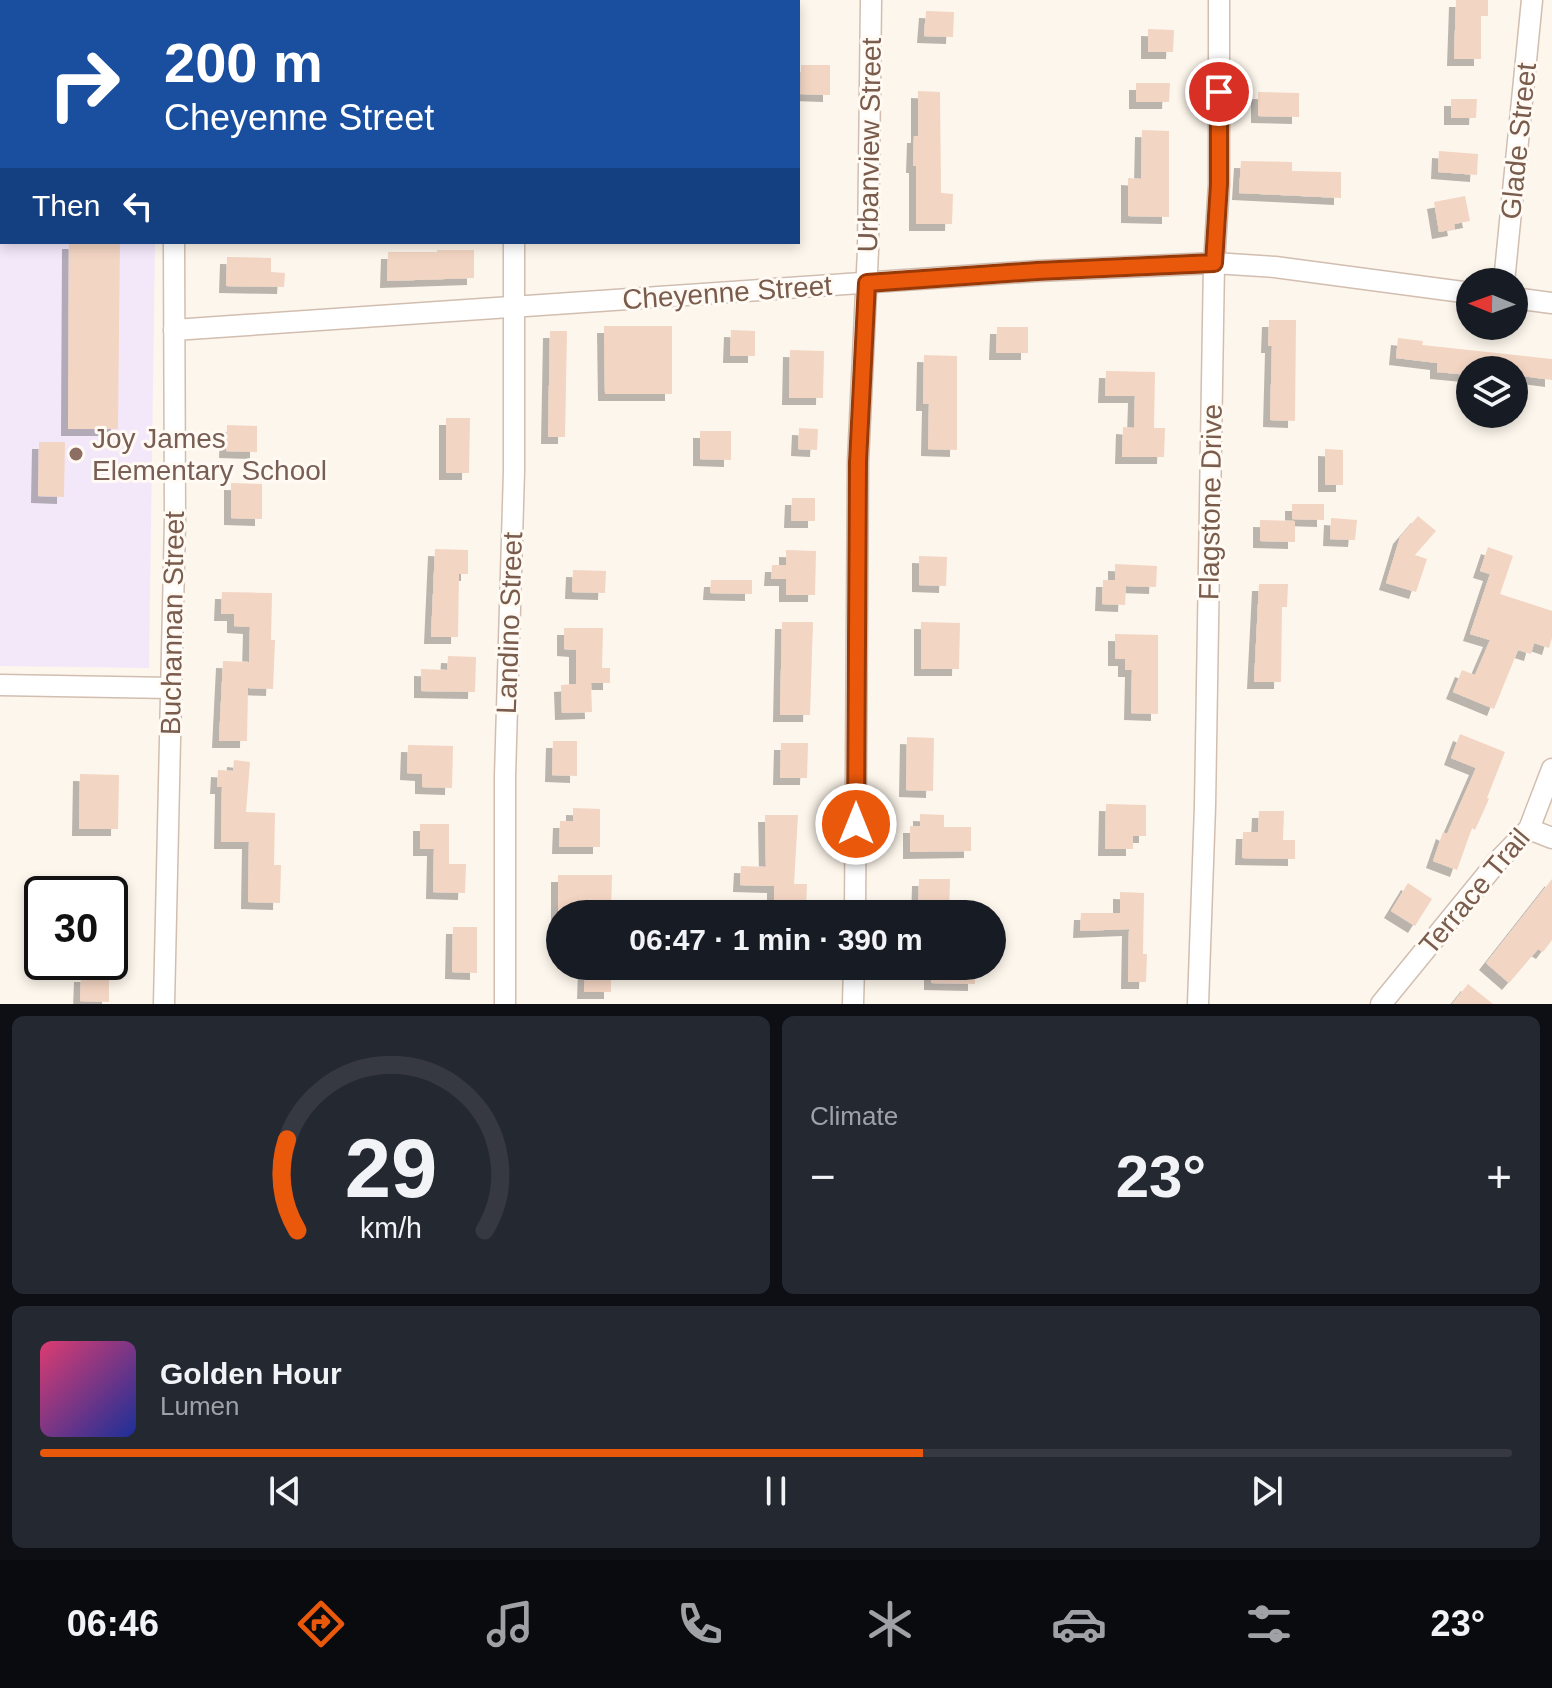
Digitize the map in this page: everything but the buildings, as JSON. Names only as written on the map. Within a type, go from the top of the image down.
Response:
[{"type":"street","name":"Urbanview Street","points":[[855,900],[858,462],[867,283],[871,0]]},
{"type":"street","name":"Flagstone Drive","points":[[1198,1004],[1205,806],[1214,263],[1219,184],[1219,0]]},
{"type":"street","name":"Glade Street","points":[[1505,268],[1532,0]]},
{"type":"street","name":"Buchannan Street","points":[[164,1004],[175,520],[174,244]]},
{"type":"street","name":"Landino Street","points":[[505,1004],[505,776],[514,471],[514,244]]},
{"type":"street","name":"Cheyenne Street","points":[[174,330],[1037,271],[1214,263],[1275,267],[1456,291]]},
{"type":"street","points":[[1528,300],[1552,303]]},
{"type":"street","points":[[0,685],[171,688]]},
{"type":"street","name":"Terrace Trail","points":[[1381,1004],[1497,862],[1529,829],[1552,769]]},
{"type":"street","points":[[1529,829],[1552,838]]},
{"type":"street","points":[[853,1004],[854,980]]},
{"type":"shaded area","name":"Joy James Elementary School","points":[[0,244],[155,244],[149,668],[0,666]]},
{"type":"place","name":"Joy James Elementary School","points":[[76,454]]},
{"type":"route","points":[[856,824],[858,462],[867,283],[1214,263],[1219,184],[1219,92]]}]
